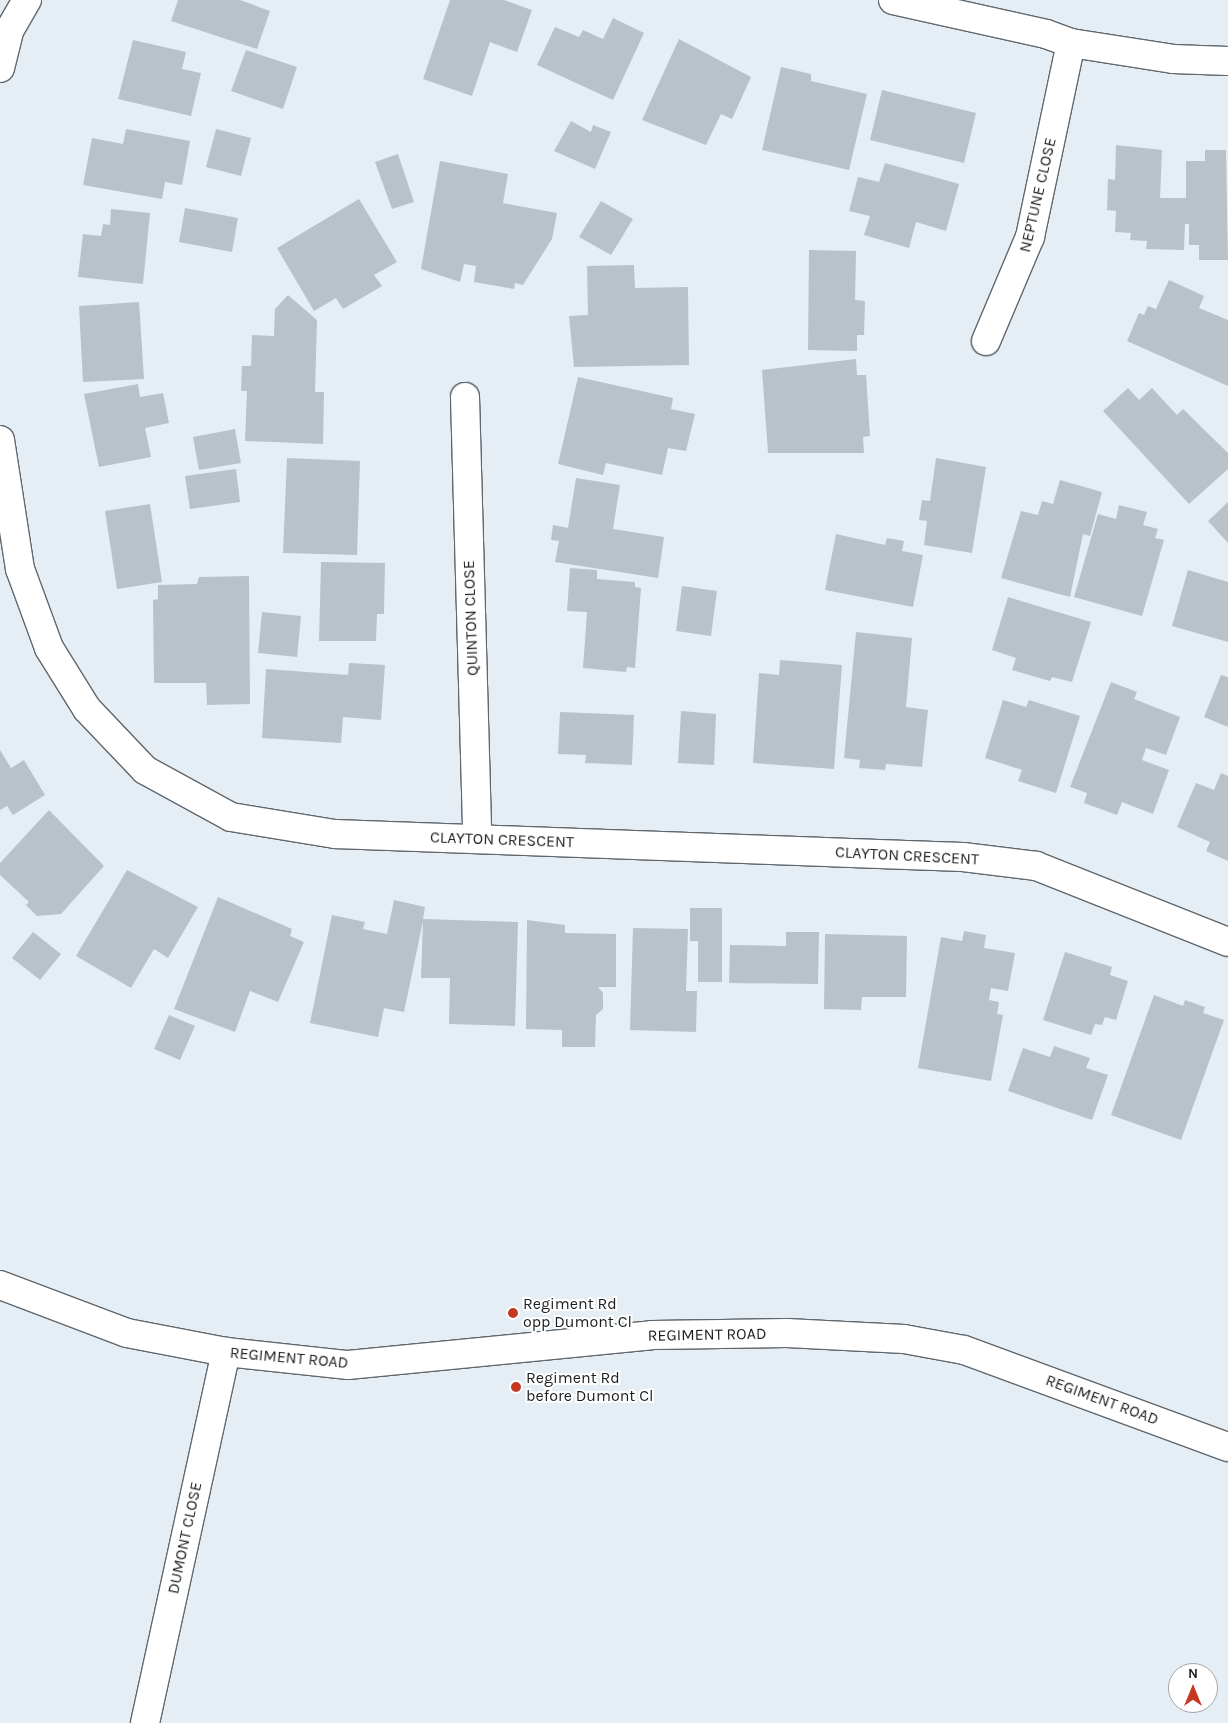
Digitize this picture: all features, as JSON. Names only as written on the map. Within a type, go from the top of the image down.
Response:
[{"type":"street","points":[[0,68],[9,31],[27,0]]},
{"type":"street","points":[[893,0],[1046,34],[1072,44],[1173,59],[1228,61]]},
{"type":"street","name":"NEPTUNE CLOSE","points":[[986,341],[1030,237],[1072,44]]},
{"type":"street","name":"QUINTON CLOSE","points":[[465,397],[477,839]]},
{"type":"street","name":"CLAYTON CRESCENT","points":[[0,440],[20,569],[49,648],[87,709],[145,770],[231,817],[335,834],[963,857],[1036,866],[1228,942]]},
{"type":"street","name":"REGIMENT ROAD","points":[[0,1285],[127,1333],[226,1352],[348,1365],[652,1335],[787,1334],[904,1339],[964,1350],[1228,1446]]},
{"type":"street","name":"DUMONT CLOSE","points":[[145,1723],[226,1352]]},
{"type":"building","points":[[178,0],[240,0],[270,11],[257,49],[171,21]]},
{"type":"building","points":[[450,0],[504,0],[532,10],[517,52],[490,42],[472,96],[423,79]]},
{"type":"building","points":[[613,18],[644,33],[613,100],[537,65],[555,27],[579,37],[583,30],[603,39]]},
{"type":"building","points":[[679,39],[751,77],[732,119],[721,114],[706,145],[642,120]]},
{"type":"building","points":[[133,40],[186,52],[182,69],[201,73],[191,116],[118,99]]},
{"type":"building","points":[[246,50],[297,67],[283,109],[231,91]]},
{"type":"building","points":[[781,67],[811,74],[811,81],[867,94],[849,170],[762,150]]},
{"type":"building","points":[[882,90],[976,113],[964,163],[870,140]]},
{"type":"building","points":[[571,121],[591,132],[593,125],[611,132],[595,169],[554,151]]},
{"type":"building","points":[[126,129],[190,141],[182,185],[165,182],[162,199],[83,185],[92,138],[123,144]]},
{"type":"building","points":[[216,129],[251,138],[241,176],[206,167]]},
{"type":"building","points":[[1116,145],[1162,150],[1160,198],[1186,198],[1186,161],[1205,161],[1205,150],[1226,150],[1228,260],[1199,260],[1199,245],[1189,245],[1189,224],[1185,224],[1184,250],[1146,249],[1147,241],[1130,240],[1131,233],[1115,232],[1116,211],[1107,210],[1108,179],[1115,180]]},
{"type":"building","points":[[398,154],[414,202],[392,209],[375,162]]},
{"type":"building","points":[[440,161],[508,174],[503,203],[557,213],[552,239],[523,285],[515,283],[514,289],[474,282],[476,266],[464,264],[460,282],[421,269]]},
{"type":"building","points":[[885,163],[959,184],[946,231],[916,222],[909,248],[864,235],[870,216],[849,211],[858,177],[879,182]]},
{"type":"building","points":[[359,199],[397,262],[374,275],[382,286],[343,309],[336,298],[314,311],[277,248]]},
{"type":"building","points":[[601,201],[633,219],[611,255],[579,237]]},
{"type":"building","points":[[185,208],[238,218],[232,252],[179,242]]},
{"type":"building","points":[[111,209],[150,213],[143,284],[78,277],[83,234],[101,236],[103,224],[110,225]]},
{"type":"building","points":[[809,250],[856,251],[855,300],[865,301],[864,335],[857,335],[857,351],[808,350]]},
{"type":"building","points":[[634,265],[635,288],[688,287],[689,365],[574,367],[569,316],[588,315],[587,266]]},
{"type":"building","points":[[1169,280],[1204,296],[1199,308],[1228,320],[1228,386],[1127,341],[1139,313],[1144,315],[1148,306],[1156,309]]},
{"type":"building","points":[[288,295],[317,320],[315,392],[324,392],[323,444],[245,441],[247,391],[241,391],[242,366],[251,366],[252,335],[274,336],[275,309]]},
{"type":"building","points":[[139,302],[144,379],[83,382],[79,306]]},
{"type":"building","points":[[856,359],[857,375],[866,375],[870,436],[863,437],[864,453],[768,453],[762,370]]},
{"type":"building","points":[[578,377],[673,398],[671,409],[695,414],[686,451],[668,448],[662,475],[606,463],[603,475],[558,464]]},
{"type":"building","points":[[138,384],[140,397],[163,393],[169,423],[145,428],[151,457],[99,467],[84,394]]},
{"type":"building","points":[[1128,388],[1139,400],[1152,388],[1177,415],[1183,409],[1228,453],[1228,469],[1189,504],[1103,411]]},
{"type":"building","points":[[235,429],[241,463],[199,470],[193,437]]},
{"type":"building","points":[[287,458],[360,461],[357,555],[283,553]]},
{"type":"building","points":[[936,458],[986,467],[972,553],[924,545],[927,521],[919,520],[922,500],[930,501]]},
{"type":"building","points":[[236,469],[240,502],[190,509],[185,476]]},
{"type":"building","points":[[576,478],[620,485],[613,529],[664,537],[658,578],[555,562],[559,541],[551,540],[553,525],[568,528]]},
{"type":"building","points":[[1060,480],[1102,492],[1090,536],[1083,534],[1070,597],[1001,578],[1021,511],[1038,515],[1042,501],[1053,504]]},
{"type":"building","points":[[1228,502],[1228,543],[1208,521]]},
{"type":"building","points":[[150,504],[162,582],[117,589],[105,511]]},
{"type":"building","points":[[1119,505],[1147,512],[1143,525],[1158,529],[1155,538],[1164,540],[1142,616],[1074,597],[1098,514],[1116,519]]},
{"type":"building","points":[[836,534],[885,545],[887,538],[904,541],[902,551],[923,555],[913,607],[825,590]]},
{"type":"building","points":[[321,562],[385,563],[384,614],[377,614],[376,641],[319,641]]},
{"type":"building","points":[[570,568],[597,570],[597,579],[635,582],[635,587],[641,588],[635,668],[627,667],[626,672],[583,668],[587,612],[567,611]]},
{"type":"building","points":[[1188,570],[1228,582],[1228,642],[1172,626]]},
{"type":"building","points":[[249,576],[250,704],[207,705],[206,683],[154,683],[153,600],[158,599],[158,585],[197,584],[199,577]]},
{"type":"building","points":[[682,586],[717,591],[711,636],[676,631]]},
{"type":"building","points":[[1008,597],[1091,622],[1072,682],[1052,677],[1050,681],[1012,670],[1016,658],[992,650]]},
{"type":"building","points":[[262,612],[301,616],[297,657],[258,653]]},
{"type":"building","points":[[856,632],[912,638],[906,707],[928,710],[922,767],[886,764],[885,770],[859,768],[860,760],[844,758]]},
{"type":"building","points":[[780,660],[842,665],[834,769],[753,763],[759,673],[779,675]]},
{"type":"building","points":[[349,663],[385,665],[381,720],[343,717],[341,743],[262,738],[266,669],[348,675]]},
{"type":"building","points":[[1221,675],[1228,677],[1228,727],[1204,717]]},
{"type":"building","points":[[1111,682],[1137,692],[1134,699],[1180,717],[1166,755],[1146,748],[1142,760],[1169,770],[1153,814],[1122,802],[1117,815],[1084,803],[1087,793],[1070,787]]},
{"type":"building","points":[[1003,700],[1026,707],[1029,700],[1080,716],[1056,793],[1018,781],[1022,770],[985,758]]},
{"type":"building","points":[[681,711],[716,714],[714,765],[678,763]]},
{"type":"building","points":[[560,712],[634,715],[632,765],[585,763],[586,755],[558,754]]},
{"type":"building","points":[[0,750],[11,768],[24,760],[45,795],[13,815],[7,806],[0,810]]},
{"type":"building","points":[[1221,773],[1228,776],[1228,861],[1206,851],[1210,842],[1177,827],[1196,783],[1214,790]]},
{"type":"building","points":[[49,810],[104,866],[61,914],[37,916],[26,905],[29,902],[0,875],[0,863]]},
{"type":"building","points":[[127,870],[198,907],[168,958],[154,949],[131,988],[76,956]]},
{"type":"building","points":[[218,897],[292,929],[290,936],[304,942],[278,1002],[250,991],[235,1032],[174,1009]]},
{"type":"building","points":[[394,900],[425,907],[423,919],[518,922],[515,1026],[449,1024],[450,978],[421,978],[423,921],[404,1012],[384,1008],[378,1037],[310,1023],[332,915],[365,922],[363,929],[387,934]]},
{"type":"building","points":[[690,908],[722,908],[722,982],[698,982],[698,941],[690,941]]},
{"type":"building","points":[[527,920],[565,925],[565,933],[616,934],[616,987],[598,987],[603,993],[603,1009],[596,1015],[595,1047],[562,1047],[562,1030],[526,1029]]},
{"type":"building","points":[[633,928],[688,929],[686,991],[697,991],[696,1032],[630,1030]]},
{"type":"building","points":[[964,931],[986,935],[984,948],[1015,953],[1008,991],[991,988],[989,1000],[999,1002],[997,1014],[1003,1015],[991,1081],[918,1068],[941,937],[962,941]]},
{"type":"building","points":[[33,932],[61,954],[40,980],[12,958]]},
{"type":"building","points":[[786,932],[819,932],[818,984],[729,983],[730,945],[786,946]]},
{"type":"building","points":[[825,934],[907,936],[906,997],[862,997],[861,1010],[824,1009]]},
{"type":"building","points":[[1065,952],[1112,967],[1110,975],[1128,981],[1116,1020],[1105,1017],[1102,1025],[1095,1024],[1091,1035],[1043,1020]]},
{"type":"building","points":[[1154,995],[1183,1006],[1185,1000],[1205,1007],[1203,1013],[1224,1020],[1181,1140],[1111,1115]]},
{"type":"building","points":[[169,1015],[195,1026],[180,1060],[154,1049]]},
{"type":"building","points":[[1054,1046],[1090,1058],[1086,1068],[1108,1075],[1092,1120],[1008,1091],[1023,1048],[1050,1057]]},
{"type":"place","name":"Regiment Rd opp Dumont Cl","points":[[513,1313]]},
{"type":"place","name":"Regiment Rd before Dumont Cl","points":[[516,1387]]}]
